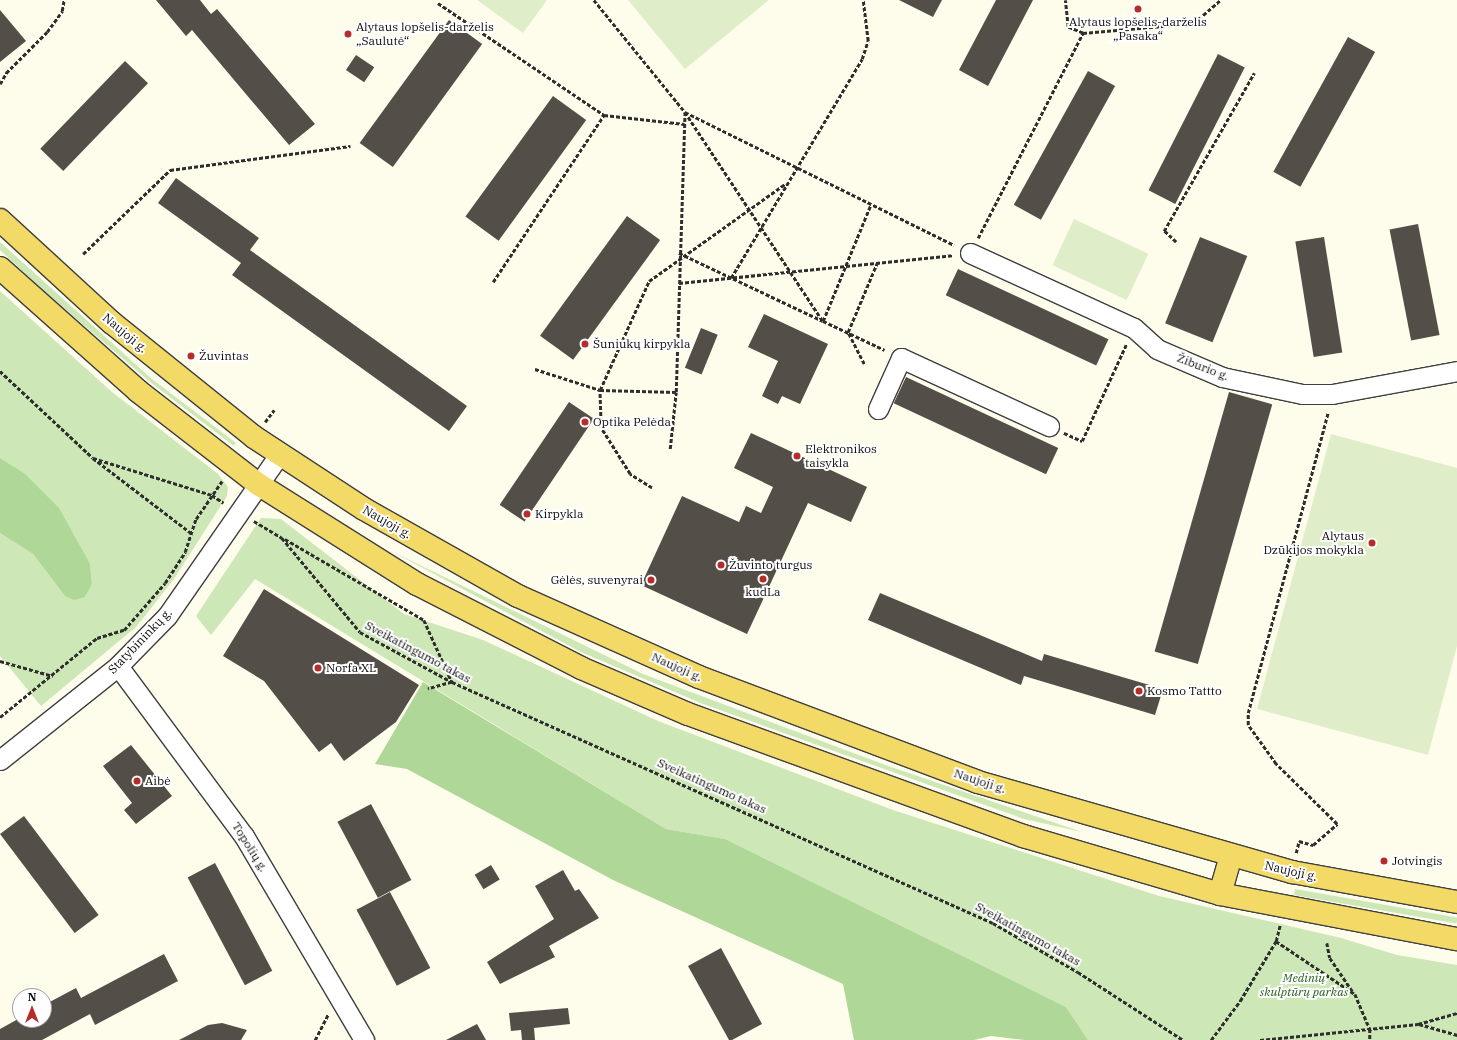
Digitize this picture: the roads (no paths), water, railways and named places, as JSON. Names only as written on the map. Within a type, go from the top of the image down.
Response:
[{"type":"main road","name":"Naujoji g.","points":[[0,220],[111,322],[279,455],[364,509],[518,596],[699,677],[978,782],[1231,856],[1292,872],[1457,902]]},
{"type":"main road","points":[[0,268],[138,391],[258,484],[336,536],[501,630],[681,711],[1016,833],[1220,894],[1283,908],[1457,939]]},
{"type":"main road","points":[[1220,894],[1231,856]]},
{"type":"street","name":"Žiburio g.","points":[[970,253],[1134,328],[1158,349],[1222,377],[1302,394],[1332,394],[1457,371]]},
{"type":"street","points":[[878,409],[901,358],[1049,426]]},
{"type":"street","name":"Statybininkų g.","points":[[0,760],[118,666],[167,616],[279,455]]},
{"type":"street","name":"Topolių g.","points":[[118,666],[224,807],[338,994],[364,1040]]},
{"type":"place","name":"Alytaus lopšelis-darželis „Pasaka“","points":[[1138,9]]},
{"type":"place","name":"Alytaus lopšelis-darželis „Saulutė“","points":[[348,34]]},
{"type":"place","name":"Šuniukų kirpykla","points":[[585,344]]},
{"type":"place","name":"Žuvintas","points":[[191,356]]},
{"type":"place","name":"Optika Pelėda","points":[[585,422]]},
{"type":"place","name":"Elektronikos taisykla","points":[[797,456]]},
{"type":"place","name":"Kirpykla","points":[[527,514]]},
{"type":"place","name":"Alytaus Dzūkijos mokykla","points":[[1372,543]]},
{"type":"place","name":"Žuvinto turgus","points":[[721,565]]},
{"type":"place","name":"kudLa","points":[[763,579]]},
{"type":"place","name":"Gėlės, suvenyrai","points":[[651,580]]},
{"type":"place","name":"Norfa XL","points":[[318,668]]},
{"type":"place","name":"Kosmo Tattto","points":[[1139,691]]},
{"type":"place","name":"Aibė","points":[[137,781]]},
{"type":"place","name":"Jotvingis","points":[[1384,861]]},
{"type":"park label","name":"Medinių skulptūrų parkas","points":[[1304,985]]}]
